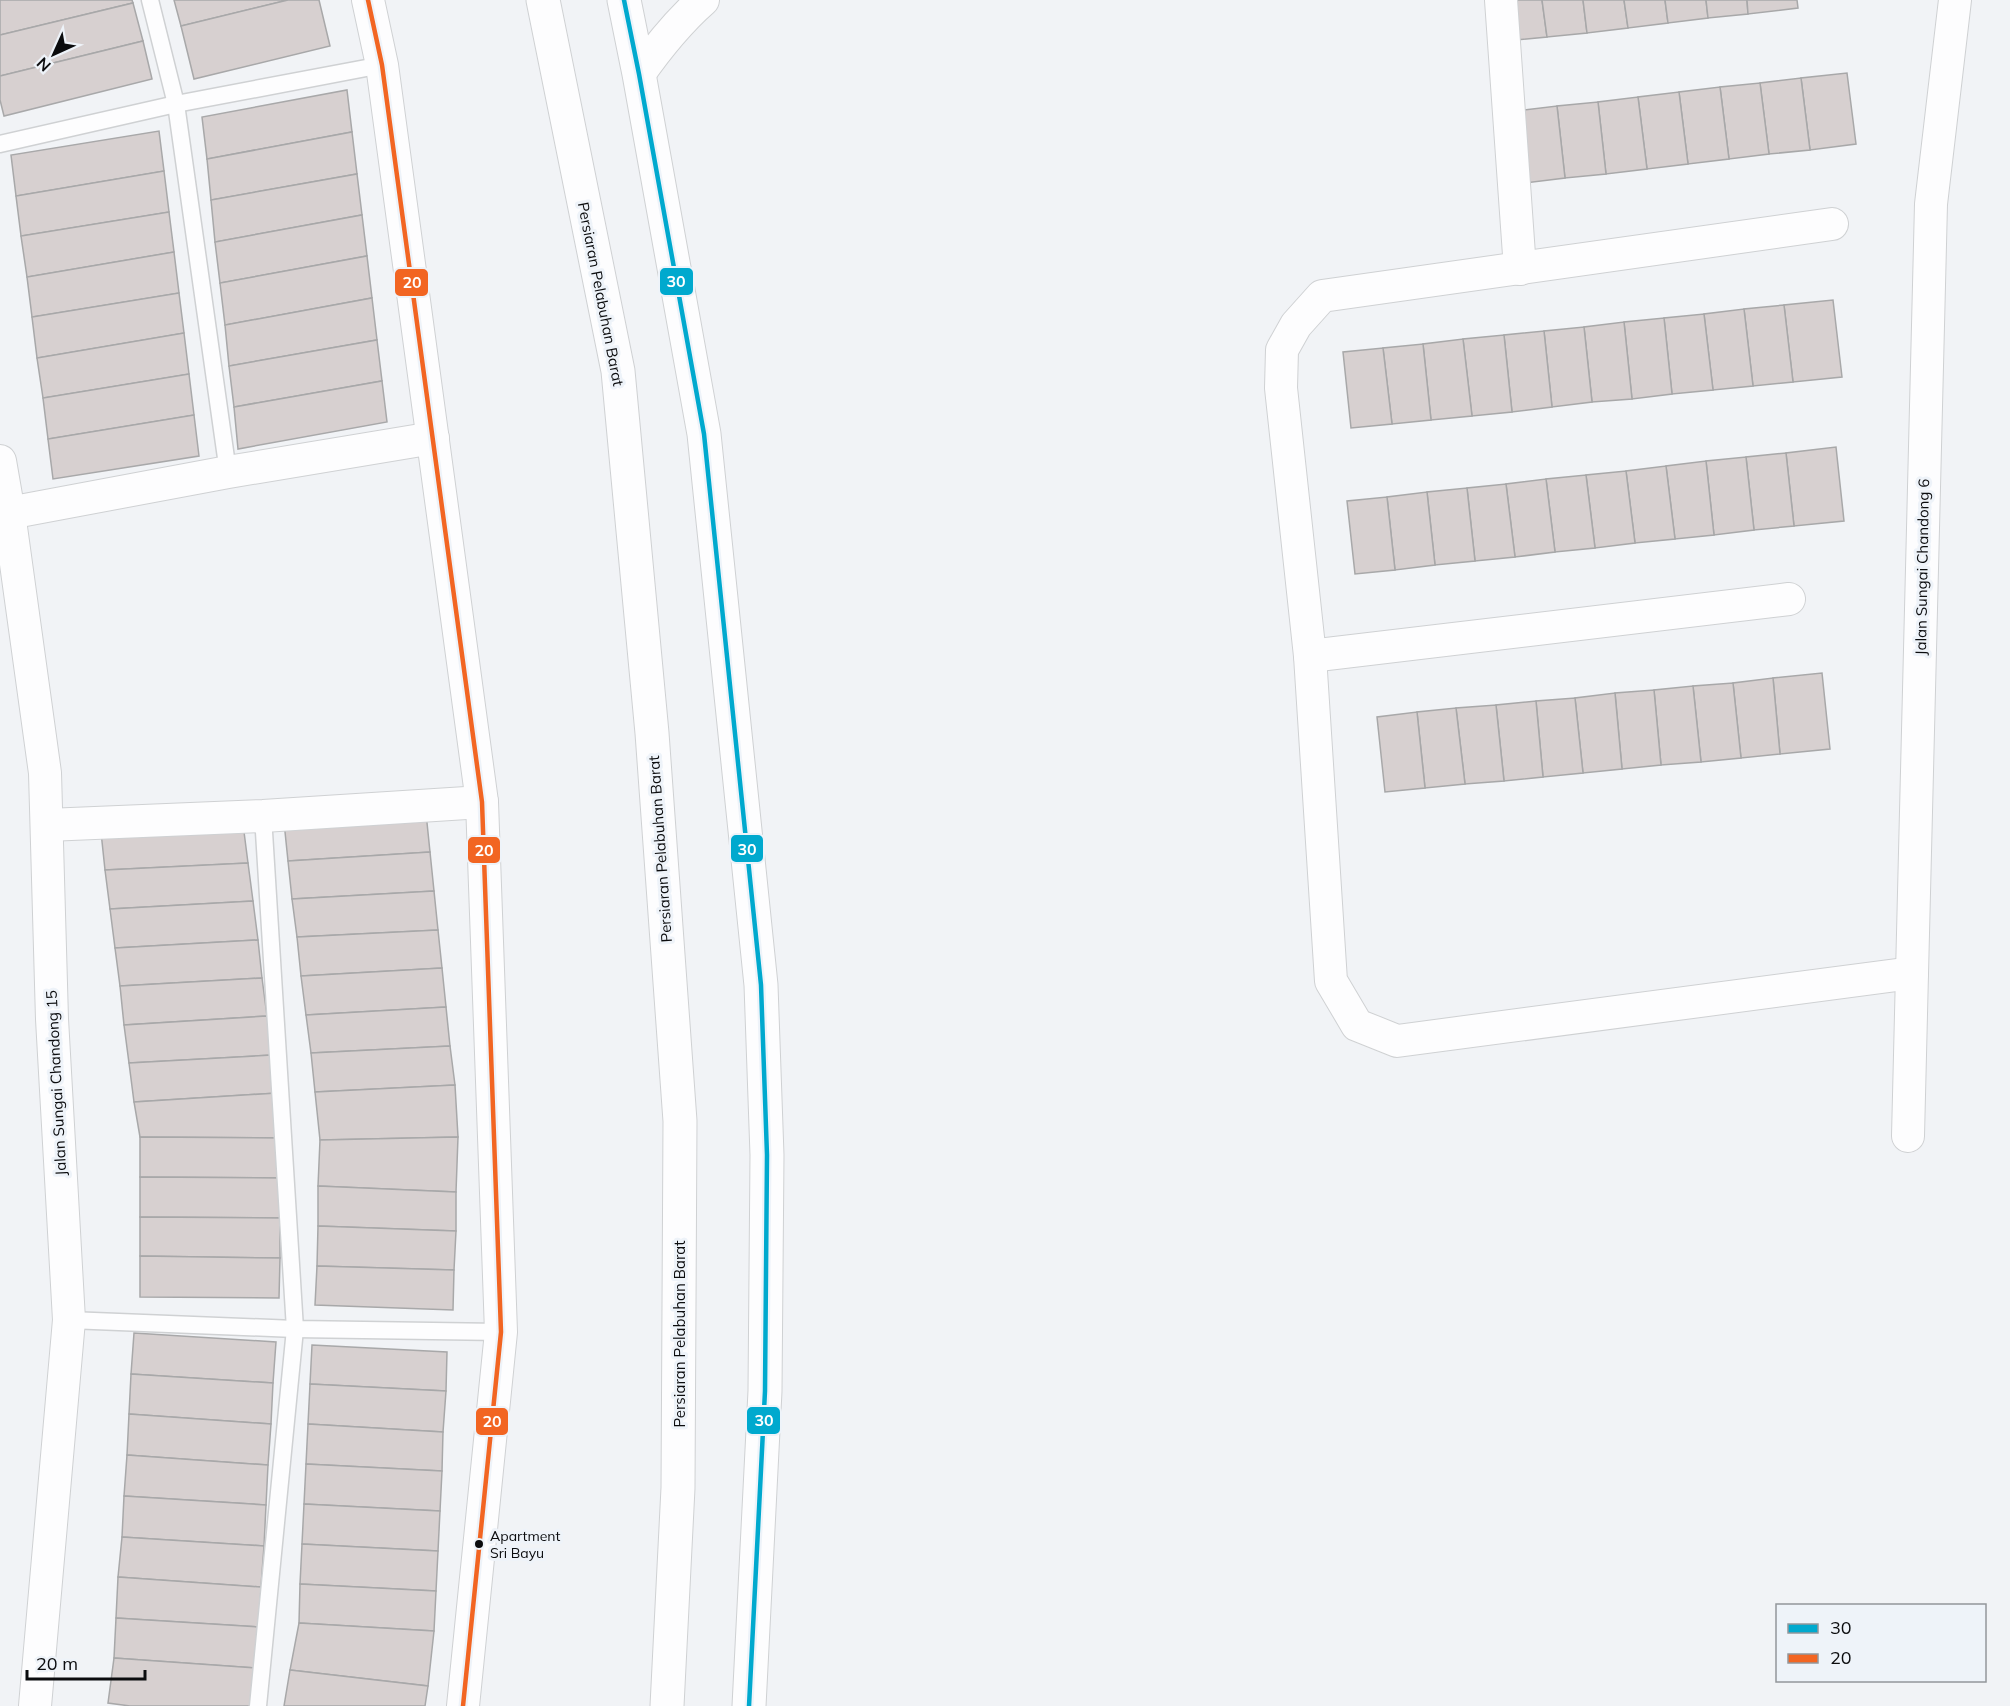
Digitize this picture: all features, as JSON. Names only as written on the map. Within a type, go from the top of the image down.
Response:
[{"type":"street","points":[[368,0],[382,65],[482,802],[501,1332],[463,1706]]},
{"type":"street","name":"Persiaran Pelabuhan Barat","points":[[543,0],[618,371],[653,745],[680,1121],[678,1488],[667,1706]]},
{"type":"street","points":[[624,0],[704,434],[761,985],[767,1155],[765,1391],[749,1706]]},
{"type":"street","points":[[639,75],[661,43],[703,0]]},
{"type":"street","points":[[1501,0],[1520,269]]},
{"type":"street","name":"Jalan Sungai Chandong 6","points":[[1908,1136],[1931,204],[1955,0]]},
{"type":"street","points":[[1832,224],[1322,296],[1296,325],[1282,350],[1281,388],[1310,656],[1331,981],[1357,1025],[1397,1041],[1912,974]]},
{"type":"street","points":[[9,513],[228,472],[433,438]]},
{"type":"street","name":"Jalan Sungai Chandong 15","points":[[0,461],[45,773],[52,1019],[69,1320],[35,1706]]},
{"type":"street","points":[[1310,656],[1789,599]]},
{"type":"street","points":[[47,825],[263,816],[482,802]]},
{"type":"lane","points":[[150,0],[176,104],[228,472]]},
{"type":"lane","points":[[0,144],[176,104],[382,65]]},
{"type":"lane","points":[[258,1706],[295,1329],[263,816]]},
{"type":"lane","points":[[69,1320],[295,1329],[501,1332]]},
{"type":"building","points":[[0,0],[132,0],[133,3],[0,35]]},
{"type":"building","points":[[174,0],[288,0],[181,26]]},
{"type":"building","points":[[288,0],[319,0],[330,46],[194,79],[181,26]]},
{"type":"building","points":[[1501,0],[1542,0],[1547,37],[1506,41]]},
{"type":"building","points":[[1542,0],[1583,0],[1587,33],[1547,37]]},
{"type":"building","points":[[1583,0],[1624,0],[1628,28],[1587,33]]},
{"type":"building","points":[[1624,0],[1665,0],[1668,23],[1628,28]]},
{"type":"building","points":[[1665,0],[1706,0],[1708,18],[1668,23]]},
{"type":"building","points":[[1706,0],[1747,0],[1748,14],[1708,18]]},
{"type":"building","points":[[1747,0],[1797,0],[1798,8],[1748,14]]},
{"type":"building","points":[[133,3],[143,41],[0,76],[0,35]]},
{"type":"building","points":[[143,41],[152,79],[4,116],[0,100],[0,76]]},
{"type":"building","points":[[1847,73],[1856,144],[1810,150],[1801,78]]},
{"type":"building","points":[[1801,78],[1810,150],[1769,154],[1760,83]]},
{"type":"building","points":[[1760,83],[1769,154],[1729,159],[1720,87]]},
{"type":"building","points":[[1720,87],[1729,159],[1688,164],[1679,92]]},
{"type":"building","points":[[347,90],[352,132],[207,159],[202,117]]},
{"type":"building","points":[[1679,92],[1688,164],[1647,169],[1638,97]]},
{"type":"building","points":[[1638,97],[1647,169],[1606,174],[1598,102]]},
{"type":"building","points":[[1598,102],[1606,174],[1565,178],[1557,106]]},
{"type":"building","points":[[1557,106],[1565,178],[1525,183],[1516,111]]},
{"type":"building","points":[[159,131],[164,171],[16,196],[11,155]]},
{"type":"building","points":[[352,132],[357,174],[211,200],[207,159]]},
{"type":"building","points":[[164,171],[169,212],[21,236],[16,196]]},
{"type":"building","points":[[357,174],[362,215],[215,242],[211,200]]},
{"type":"building","points":[[169,212],[174,252],[27,277],[21,236]]},
{"type":"building","points":[[362,215],[367,256],[220,283],[215,242]]},
{"type":"building","points":[[174,252],[179,293],[32,317],[27,277]]},
{"type":"building","points":[[367,256],[372,298],[225,325],[220,283]]},
{"type":"building","points":[[179,293],[184,333],[37,358],[32,317]]},
{"type":"building","points":[[372,298],[377,340],[229,366],[225,325]]},
{"type":"building","points":[[1833,300],[1842,377],[1793,382],[1784,305]]},
{"type":"building","points":[[1784,305],[1793,382],[1753,386],[1744,309]]},
{"type":"building","points":[[1744,309],[1753,386],[1713,390],[1704,314]]},
{"type":"building","points":[[1704,314],[1713,390],[1672,394],[1664,318]]},
{"type":"building","points":[[1664,318],[1672,394],[1632,399],[1624,322]]},
{"type":"building","points":[[1624,322],[1632,399],[1592,402],[1584,327]]},
{"type":"building","points":[[1584,327],[1592,402],[1552,407],[1544,331]]},
{"type":"building","points":[[1544,331],[1552,407],[1512,412],[1504,335]]},
{"type":"building","points":[[184,333],[189,374],[43,398],[37,358]]},
{"type":"building","points":[[1504,335],[1512,412],[1472,416],[1463,339]]},
{"type":"building","points":[[1463,339],[1472,416],[1431,420],[1423,344]]},
{"type":"building","points":[[377,340],[382,381],[234,407],[229,366]]},
{"type":"building","points":[[1423,344],[1431,420],[1392,424],[1383,348]]},
{"type":"building","points":[[1383,348],[1392,424],[1351,428],[1343,352]]},
{"type":"building","points":[[189,374],[194,415],[48,439],[43,398]]},
{"type":"building","points":[[382,381],[387,422],[238,449],[234,407]]},
{"type":"building","points":[[194,415],[199,456],[53,479],[48,439]]},
{"type":"building","points":[[1836,447],[1844,521],[1794,526],[1786,453]]},
{"type":"building","points":[[1786,453],[1794,526],[1754,530],[1746,457]]},
{"type":"building","points":[[1746,457],[1754,530],[1714,535],[1706,461]]},
{"type":"building","points":[[1706,461],[1714,535],[1675,539],[1666,466]]},
{"type":"building","points":[[1666,466],[1675,539],[1635,543],[1626,471]]},
{"type":"building","points":[[1626,471],[1635,543],[1595,548],[1586,475]]},
{"type":"building","points":[[1586,475],[1595,548],[1555,552],[1546,479]]},
{"type":"building","points":[[1546,479],[1555,552],[1515,557],[1506,484]]},
{"type":"building","points":[[1506,484],[1515,557],[1475,561],[1467,488]]},
{"type":"building","points":[[1467,488],[1475,561],[1435,565],[1427,492]]},
{"type":"building","points":[[1427,492],[1435,565],[1395,570],[1387,497]]},
{"type":"building","points":[[1387,497],[1395,570],[1355,574],[1347,501]]},
{"type":"building","points":[[1822,673],[1830,749],[1780,754],[1773,678]]},
{"type":"building","points":[[1773,678],[1780,754],[1741,758],[1733,683]]},
{"type":"building","points":[[1733,683],[1741,758],[1701,762],[1693,686]]},
{"type":"building","points":[[1693,686],[1701,762],[1661,765],[1654,690]]},
{"type":"building","points":[[1654,690],[1661,765],[1622,769],[1615,693]]},
{"type":"building","points":[[1615,693],[1622,769],[1583,773],[1575,698]]},
{"type":"building","points":[[1575,698],[1583,773],[1543,777],[1536,701]]},
{"type":"building","points":[[1536,701],[1543,777],[1504,781],[1496,705]]},
{"type":"building","points":[[1496,705],[1504,781],[1465,784],[1456,708]]},
{"type":"building","points":[[1456,708],[1465,784],[1425,788],[1417,712]]},
{"type":"building","points":[[1417,712],[1425,788],[1385,792],[1377,717]]},
{"type":"building","points":[[426,813],[430,852],[288,861],[284,822]]},
{"type":"building","points":[[243,824],[248,863],[105,870],[101,832]]},
{"type":"building","points":[[430,852],[434,891],[292,899],[288,861]]},
{"type":"building","points":[[248,863],[253,901],[110,909],[105,870]]},
{"type":"building","points":[[434,891],[438,930],[297,937],[292,899]]},
{"type":"building","points":[[253,901],[258,940],[115,948],[110,909]]},
{"type":"building","points":[[438,930],[442,968],[301,976],[297,937]]},
{"type":"building","points":[[258,940],[262,978],[120,986],[115,948]]},
{"type":"building","points":[[442,968],[446,1007],[306,1015],[301,976]]},
{"type":"building","points":[[262,978],[267,1016],[124,1025],[120,986]]},
{"type":"building","points":[[446,1007],[450,1046],[311,1053],[306,1015]]},
{"type":"building","points":[[267,1016],[272,1055],[129,1063],[124,1025]]},
{"type":"building","points":[[450,1046],[455,1085],[315,1092],[311,1053]]},
{"type":"building","points":[[272,1055],[277,1093],[134,1102],[129,1063]]},
{"type":"building","points":[[455,1085],[458,1137],[320,1140],[315,1092]]},
{"type":"building","points":[[277,1093],[280,1138],[140,1137],[134,1102]]},
{"type":"building","points":[[140,1137],[280,1138],[281,1178],[140,1177]]},
{"type":"building","points":[[458,1137],[456,1192],[318,1186],[320,1140]]},
{"type":"building","points":[[140,1177],[281,1178],[280,1218],[140,1217]]},
{"type":"building","points":[[318,1186],[456,1192],[456,1231],[318,1226]]},
{"type":"building","points":[[140,1217],[280,1218],[280,1258],[140,1256]]},
{"type":"building","points":[[318,1226],[456,1231],[454,1270],[317,1266]]},
{"type":"building","points":[[140,1256],[280,1258],[279,1298],[140,1297]]},
{"type":"building","points":[[317,1266],[454,1270],[453,1310],[315,1305]]},
{"type":"building","points":[[134,1333],[276,1342],[273,1383],[131,1374]]},
{"type":"building","points":[[312,1345],[447,1352],[446,1391],[310,1384]]},
{"type":"building","points":[[131,1374],[273,1383],[271,1424],[129,1414]]},
{"type":"building","points":[[310,1384],[446,1391],[443,1432],[308,1424]]},
{"type":"building","points":[[129,1414],[271,1424],[268,1465],[127,1455]]},
{"type":"building","points":[[308,1424],[443,1432],[442,1471],[306,1464]]},
{"type":"building","points":[[127,1455],[268,1465],[266,1505],[124,1496]]},
{"type":"building","points":[[306,1464],[442,1471],[440,1511],[304,1504]]},
{"type":"building","points":[[124,1496],[266,1505],[264,1546],[122,1537]]},
{"type":"building","points":[[304,1504],[440,1511],[438,1551],[302,1544]]},
{"type":"building","points":[[122,1537],[264,1546],[261,1587],[118,1577]]},
{"type":"building","points":[[302,1544],[438,1551],[436,1591],[300,1584]]},
{"type":"building","points":[[118,1577],[261,1587],[259,1627],[116,1618]]},
{"type":"building","points":[[300,1584],[436,1591],[434,1631],[299,1623]]},
{"type":"building","points":[[116,1618],[259,1627],[257,1668],[114,1658]]},
{"type":"building","points":[[299,1623],[434,1631],[428,1686],[290,1670]]},
{"type":"building","points":[[114,1658],[257,1668],[250,1706],[130,1706],[108,1703]]},
{"type":"building","points":[[290,1670],[428,1686],[425,1706],[284,1706]]},
{"type":"transit line","name":"20","points":[[368,0],[382,65],[482,802],[501,1332],[463,1706]]},
{"type":"transit line","name":"30","points":[[624,0],[704,434],[761,985],[767,1155],[765,1391],[749,1706]]},
{"type":"place","name":"Apartment Sri Bayu","points":[[479,1544]]}]
